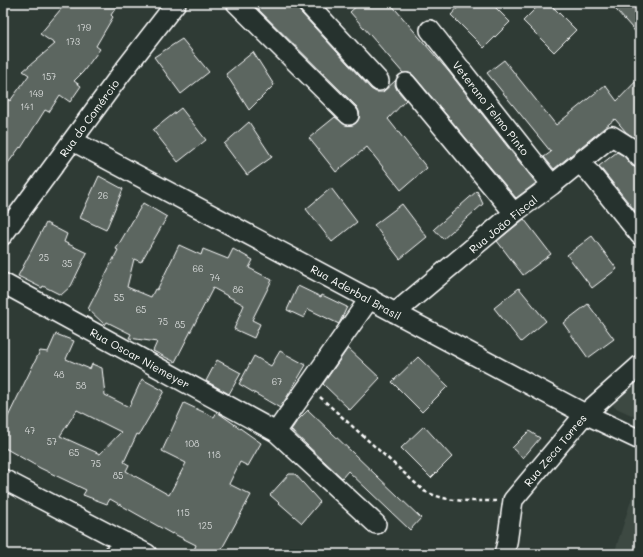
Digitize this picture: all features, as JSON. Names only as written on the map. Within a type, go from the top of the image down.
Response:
[{"type":"street","name":"Rua do Comércio","points":[[3,235],[121,74],[176,3]]},
{"type":"street","points":[[236,3],[349,115]]},
{"type":"street","points":[[307,3],[379,81]]},
{"type":"street","name":"Veterano Telmo Pinto","points":[[430,30],[552,185]]},
{"type":"street","points":[[406,83],[514,213]]},
{"type":"street","name":"Rua João Fiscal","points":[[395,313],[514,213],[552,185],[612,136],[631,148],[640,158]]},
{"type":"street","name":"Rua Aderbal Brasil","points":[[73,141],[370,298],[395,313],[585,414],[640,440]]},
{"type":"street","points":[[579,163],[591,174],[640,235]]},
{"type":"street","name":"Rua Oscar Niemeyer","points":[[3,283],[276,432],[376,524]]},
{"type":"street","points":[[276,432],[370,298]]},
{"type":"street","name":"Rua Zeca Torres","points":[[513,500],[585,414],[640,365]]},
{"type":"street","points":[[3,479],[120,548],[147,554]]},
{"type":"street","points":[[504,554],[513,500]]},
{"type":"path","points":[[308,386],[424,491],[437,497],[449,500],[513,500]]},
{"type":"shaded area","points":[[640,372],[640,419],[614,407],[610,397]]},
{"type":"shaded area","points":[[640,472],[640,554],[614,554]]},
{"type":"building","points":[[66,3],[119,3],[111,15],[113,17],[96,46],[100,49],[83,72],[74,81],[81,86],[70,102],[60,95],[49,112],[45,110],[21,148],[20,147],[3,170],[3,96],[10,101],[29,75],[23,71],[55,44],[40,34]]},
{"type":"building","points":[[252,3],[292,3],[371,89],[376,92],[383,92],[396,80],[395,85],[397,90],[406,100],[388,119],[427,168],[401,190],[367,147],[336,172],[309,138],[335,117],[346,125],[352,125],[357,122],[359,112],[357,107]]},
{"type":"building","points":[[360,3],[390,3],[449,72],[536,183],[516,198],[414,76],[409,73],[403,73],[350,12]]},
{"type":"building","points":[[462,3],[491,3],[510,22],[484,48],[451,15]]},
{"type":"building","points":[[541,3],[549,3],[576,30],[554,52],[523,21]]},
{"type":"building","points":[[610,3],[640,3],[640,37]]},
{"type":"building","points":[[182,39],[209,72],[181,94],[154,57]]},
{"type":"building","points":[[253,52],[274,85],[249,110],[226,74]]},
{"type":"building","points":[[504,60],[556,125],[605,85],[617,101],[640,77],[640,142],[626,132],[615,119],[554,169],[544,157],[551,152],[487,73]]},
{"type":"building","points":[[181,108],[206,140],[178,162],[153,130]]},
{"type":"building","points":[[249,122],[272,157],[247,175],[224,144]]},
{"type":"building","points":[[617,152],[624,156],[632,166],[640,169],[640,217],[599,166]]},
{"type":"building","points":[[99,176],[123,189],[106,230],[80,218]]},
{"type":"building","points":[[331,188],[357,222],[332,242],[306,209]]},
{"type":"building","points":[[477,191],[483,204],[443,239],[434,229]]},
{"type":"building","points":[[143,203],[167,217],[141,262],[134,259],[127,287],[151,297],[155,289],[157,290],[179,245],[201,255],[203,249],[228,259],[233,249],[253,260],[249,268],[272,280],[252,320],[260,324],[254,338],[234,329],[244,305],[213,288],[175,362],[153,351],[157,342],[129,338],[131,334],[107,322],[105,325],[88,309],[118,250],[116,249]]},
{"type":"building","points":[[402,204],[427,237],[400,259],[374,225]]},
{"type":"building","points":[[524,219],[551,254],[523,275],[497,241]]},
{"type":"building","points":[[46,223],[67,234],[64,242],[87,253],[71,286],[61,295],[43,286],[42,288],[18,276]]},
{"type":"building","points":[[592,236],[617,269],[592,288],[567,255]]},
{"type":"building","points":[[298,286],[347,307],[339,324],[308,309],[304,318],[287,310]]},
{"type":"building","points":[[519,288],[546,321],[521,342],[494,308]]},
{"type":"building","points":[[588,304],[614,339],[588,358],[563,323]]},
{"type":"building","points":[[56,334],[74,341],[66,359],[90,369],[92,364],[102,368],[105,395],[129,407],[142,379],[164,391],[139,435],[137,434],[124,462],[129,465],[126,471],[169,495],[186,463],[162,451],[184,403],[214,417],[217,412],[261,443],[248,466],[240,462],[229,484],[251,495],[219,554],[201,554],[194,550],[196,545],[172,534],[110,499],[107,504],[83,495],[86,490],[40,468],[3,447],[3,427],[40,351],[48,352]],"holes":[[[77,410],[121,432],[100,454],[60,436]]]},
{"type":"building","points":[[348,348],[380,378],[350,410],[323,384]]},
{"type":"building","points":[[280,351],[306,365],[280,408],[239,384],[254,356],[271,366]]},
{"type":"building","points":[[418,357],[448,386],[422,412],[392,382]]},
{"type":"building","points":[[217,360],[241,373],[229,394],[206,381]]},
{"type":"building","points":[[308,410],[421,518],[410,530],[348,471],[342,478],[291,430],[297,421]]},
{"type":"building","points":[[424,426],[452,457],[431,478],[401,448]]},
{"type":"building","points":[[529,431],[540,438],[523,458],[512,448]]},
{"type":"building","points":[[289,474],[295,474],[320,502],[302,523],[270,495]]}]
